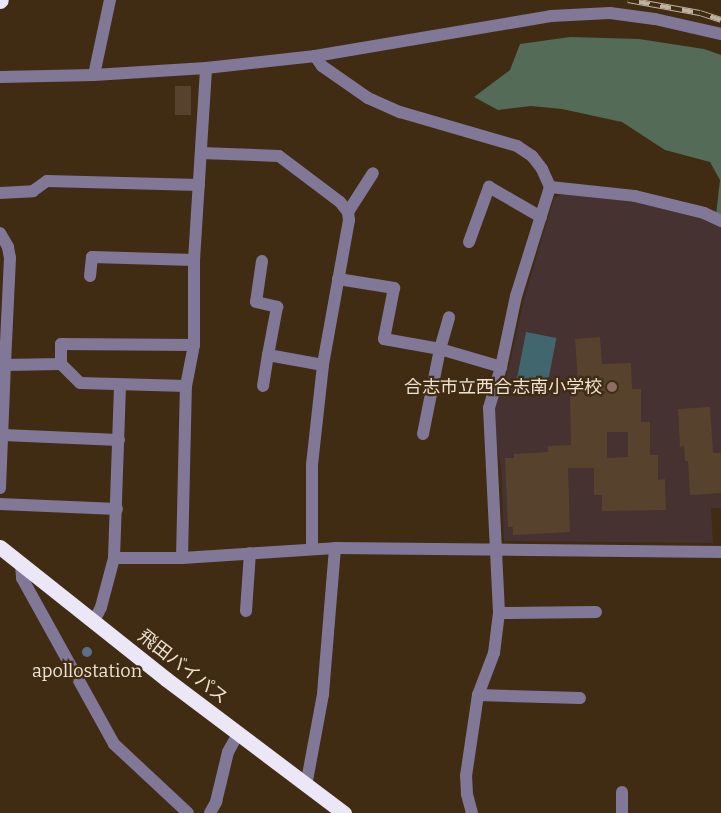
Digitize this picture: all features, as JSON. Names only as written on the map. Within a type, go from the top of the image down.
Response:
[{"type":"highway","name":"飛田バイパス","points":[[0,548],[238,734],[344,813]]},
{"type":"street","points":[[94,75],[110,0]]},
{"type":"street","points":[[0,77],[94,75],[206,68],[315,56],[551,16],[610,13],[655,19],[721,34]]},
{"type":"street","points":[[315,56],[322,66],[368,98],[400,112],[517,146],[532,156],[550,187],[516,296],[501,367],[489,408],[499,613],[494,652],[478,695],[466,776],[467,794],[472,813]]},
{"type":"street","points":[[182,558],[186,386],[194,345],[194,260],[206,68]]},
{"type":"street","points":[[201,152],[280,156],[340,202],[348,212],[349,220],[323,365],[312,465],[312,549]]},
{"type":"street","points":[[348,212],[373,173]]},
{"type":"street","points":[[0,193],[33,190],[46,181],[199,185]]},
{"type":"street","points":[[469,242],[489,187],[541,217]]},
{"type":"street","points":[[550,187],[635,196],[704,213],[721,221]]},
{"type":"street","points":[[0,233],[8,246],[10,258],[0,488]]},
{"type":"street","points":[[90,276],[92,257],[194,260]]},
{"type":"street","points":[[262,261],[256,302],[276,307],[263,386]]},
{"type":"street","points":[[338,279],[394,288],[384,339],[440,349],[501,367]]},
{"type":"street","points":[[423,434],[440,349],[449,317]]},
{"type":"street","points":[[186,386],[120,386],[80,383],[61,364],[61,344],[194,345]]},
{"type":"street","points":[[268,355],[323,365]]},
{"type":"street","points":[[5,365],[61,364]]},
{"type":"street","points":[[94,620],[101,607],[114,558],[120,386]]},
{"type":"street","points":[[3,435],[119,440]]},
{"type":"street","points":[[0,504],[117,509]]},
{"type":"street","points":[[306,786],[323,694],[335,548]]},
{"type":"street","points":[[114,558],[182,558],[335,548],[721,552]]},
{"type":"street","points":[[246,611],[250,553]]},
{"type":"street","points":[[20,564],[22,578],[114,744],[188,813]]},
{"type":"street","points":[[499,613],[596,612]]},
{"type":"street","points":[[478,695],[580,698]]},
{"type":"street","points":[[210,813],[216,802],[228,752],[238,734]]},
{"type":"street","points":[[622,792],[622,813]]},
{"type":"shaded area","name":"合志市立西合志南小学校","points":[[566,192],[634,200],[706,218],[721,225],[721,508],[711,508],[713,543],[504,541],[501,466],[496,444],[495,407],[509,367],[524,299],[554,198]]},
{"type":"green space","points":[[570,37],[639,39],[704,49],[721,55],[721,217],[716,215],[720,180],[710,162],[665,150],[622,122],[562,109],[531,106],[498,110],[474,97],[510,70],[520,44]]},
{"type":"water","points":[[526,332],[556,338],[547,384],[517,378]]},
{"type":"building","points":[[175,86],[191,86],[191,115],[175,115]]},
{"type":"building","points":[[600,337],[602,364],[631,363],[632,389],[641,389],[641,422],[650,422],[650,455],[658,455],[658,480],[665,479],[666,510],[602,511],[602,495],[594,495],[594,468],[568,468],[570,532],[513,535],[513,527],[508,527],[505,458],[514,458],[514,454],[548,452],[548,446],[571,445],[570,396],[577,396],[578,381],[575,339]],"holes":[[[607,432],[628,432],[628,457],[607,458]]]},
{"type":"building","points":[[710,407],[713,453],[721,453],[721,493],[690,495],[688,461],[685,461],[684,446],[680,447],[678,409]]},
{"type":"railway","points":[[628,0],[700,13],[721,20]]},
{"type":"place","name":"合志市立西合志南小学校","points":[[612,387]]},
{"type":"place","name":"apollostation","points":[[87,652]]}]
